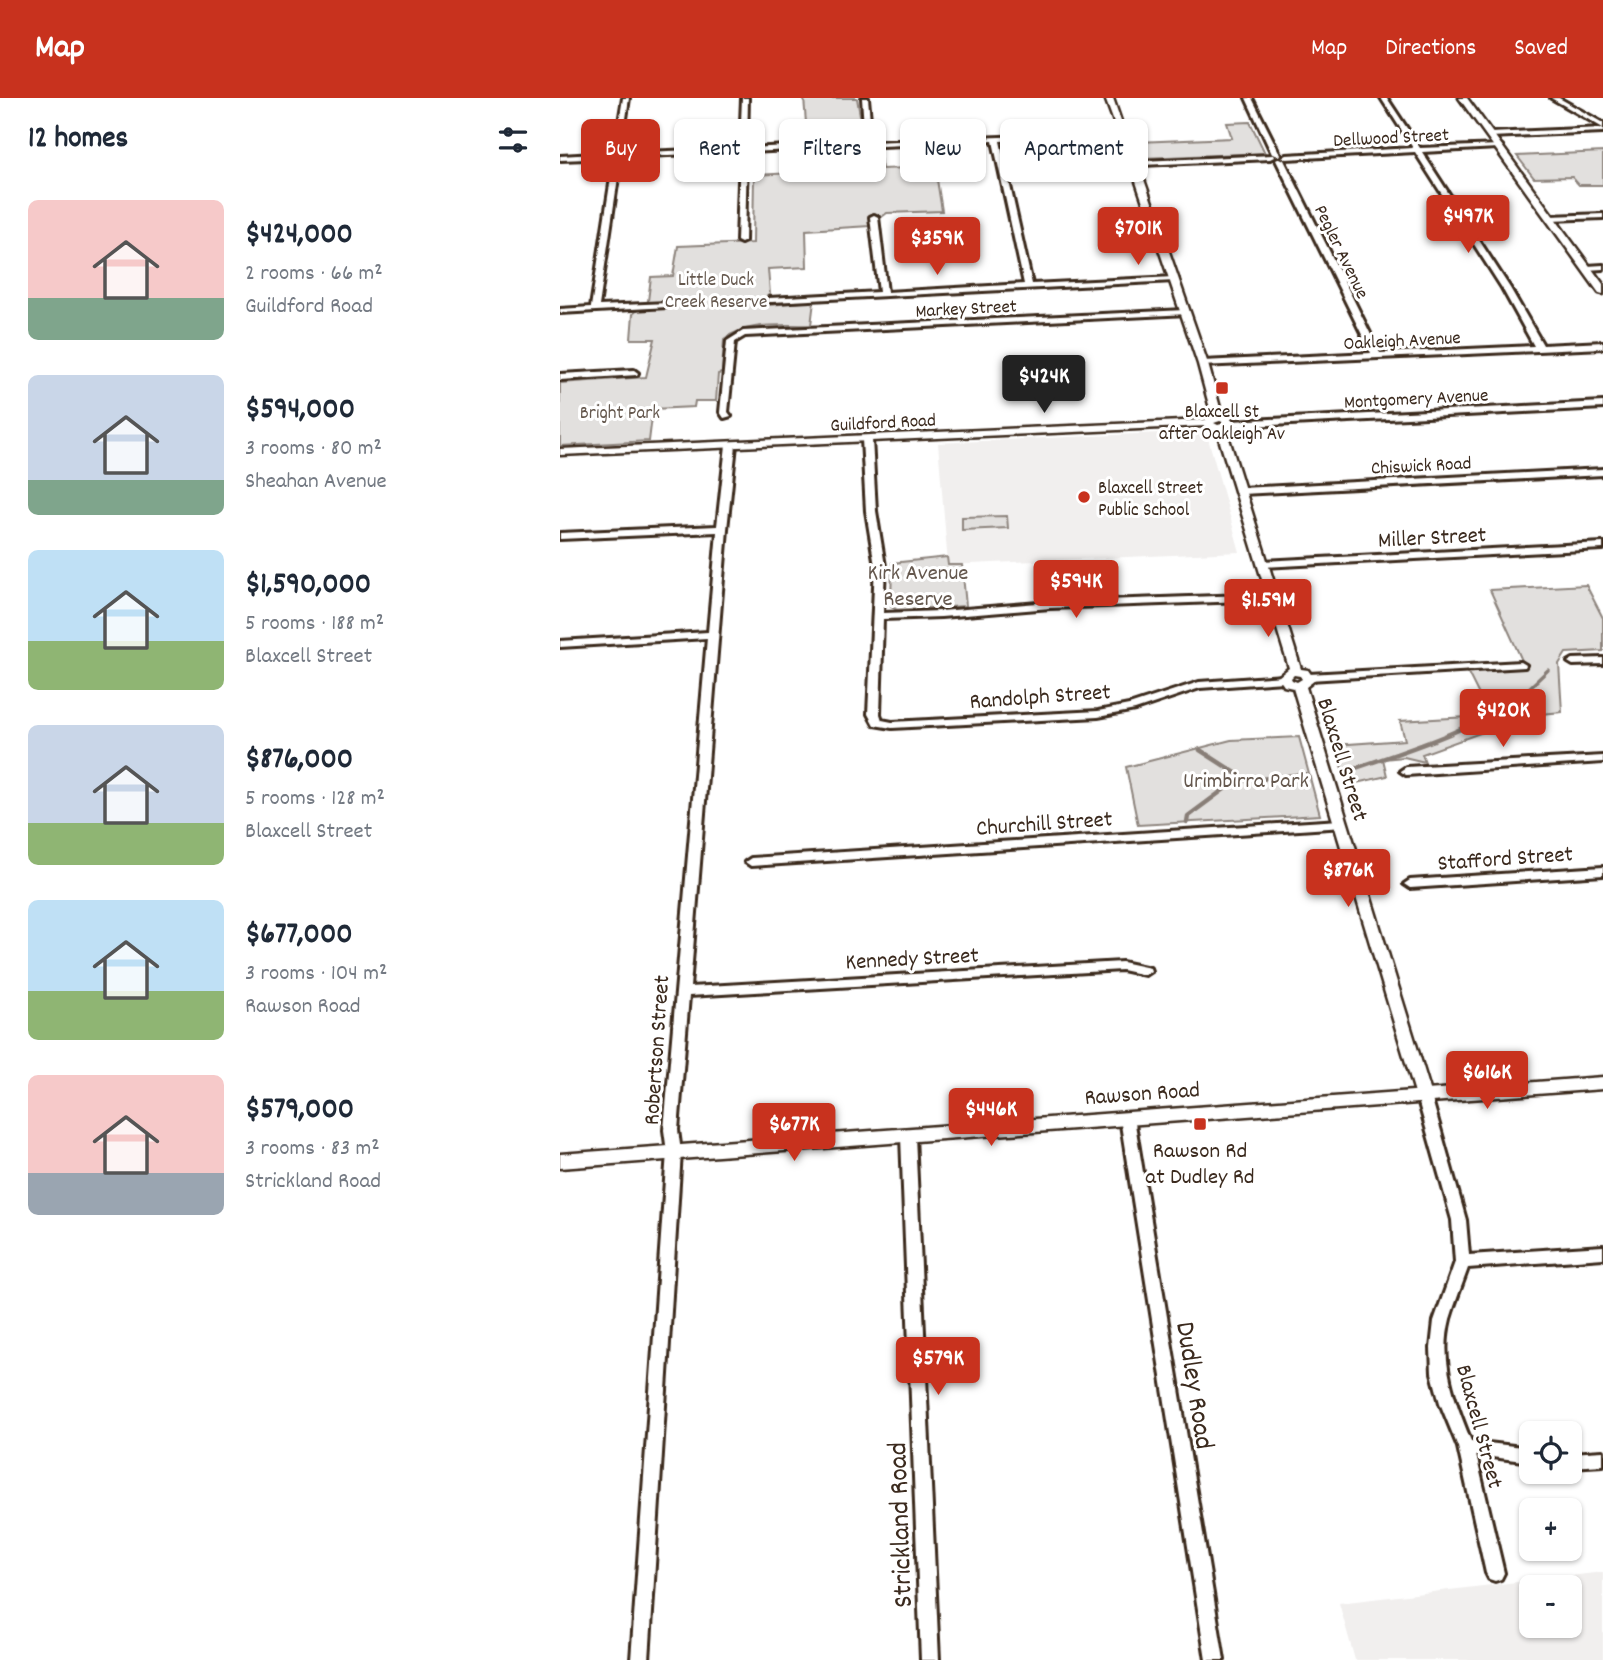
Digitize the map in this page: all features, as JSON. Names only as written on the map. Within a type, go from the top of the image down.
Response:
[{"type":"main road","points":[[1463,98],[1603,291]]},
{"type":"main road","name":"Rawson Road","points":[[560,1161],[1603,1083]]},
{"type":"street","points":[[623,119],[626,98]]},
{"type":"street","points":[[744,119],[745,98]]},
{"type":"street","points":[[865,98],[867,119]]},
{"type":"street","points":[[1110,98],[1117,119]]},
{"type":"street","name":"Pegler Avenue","points":[[1249,98],[1377,356]]},
{"type":"street","points":[[1384,98],[1506,288],[1539,348]]},
{"type":"street","points":[[1554,98],[1603,128]]},
{"type":"street","points":[[1490,135],[1603,128]]},
{"type":"street","points":[[996,139],[1029,287]]},
{"type":"street","points":[[886,143],[1000,139]]},
{"type":"street","name":"Dellwood Street","points":[[1148,162],[1498,146]]},
{"type":"street","points":[[560,158],[581,157]]},
{"type":"street","points":[[595,309],[614,182]]},
{"type":"street","points":[[741,241],[742,182]]},
{"type":"street","points":[[1142,182],[1203,364],[1272,597],[1296,671],[1304,681]]},
{"type":"street","points":[[1550,218],[1603,216]]},
{"type":"street","points":[[874,217],[883,294]]},
{"type":"street","points":[[1587,268],[1603,267]]},
{"type":"street","points":[[772,300],[1174,279]]},
{"type":"street","points":[[560,311],[668,305]]},
{"type":"street","name":"Markey Street","points":[[749,334],[1185,312]]},
{"type":"street","points":[[727,416],[724,412],[731,341],[737,336],[749,334]]},
{"type":"street","name":"Oakleigh Avenue","points":[[1203,364],[1603,345]]},
{"type":"street","points":[[560,377],[634,373]]},
{"type":"street","name":"Montgomery Avenue","points":[[1219,423],[1603,405]]},
{"type":"street","name":"Guildford Road","points":[[560,452],[1219,423]]},
{"type":"street","points":[[867,439],[869,494],[880,566],[878,616],[1050,605],[1272,597]]},
{"type":"street","name":"Robertson Street","points":[[640,1660],[674,1152],[671,1130],[731,445]]},
{"type":"street","name":"Chiswick Road","points":[[1241,491],[1603,472]]},
{"type":"street","points":[[560,536],[722,529]]},
{"type":"street","name":"Miller Street","points":[[1263,564],[1603,546]]},
{"type":"street","name":"Randolph Street","points":[[878,616],[874,715],[878,723],[892,725],[1098,715],[1131,708],[1199,685],[1284,679]]},
{"type":"street","points":[[560,644],[713,635]]},
{"type":"street","points":[[1573,662],[1603,661]]},
{"type":"street","points":[[1296,671],[1285,674],[1284,679],[1291,685],[1304,681],[1521,665]]},
{"type":"street","name":"Blaxcell Street","points":[[1304,681],[1340,824],[1459,1220],[1462,1262],[1442,1321],[1438,1348],[1440,1373],[1448,1403],[1466,1447],[1495,1573]]},
{"type":"street","points":[[1405,771],[1603,759]]},
{"type":"street","name":"Churchill Street","points":[[751,862],[1340,824]]},
{"type":"street","name":"Stafford Street","points":[[1410,884],[1603,871]]},
{"type":"street","name":"Kennedy Street","points":[[682,992],[1122,966],[1145,971]]},
{"type":"street","name":"Dudley Road","points":[[1127,1118],[1215,1660]]},
{"type":"street","name":"Strickland Road","points":[[908,1136],[930,1660]]},
{"type":"street","points":[[1462,1262],[1603,1252]]},
{"type":"street","points":[[1466,1447],[1519,1454]]},
{"type":"street","points":[[1582,1459],[1603,1458]]},
{"type":"shaded area","name":"Blaxcell Street Public School","points":[[1206,431],[1240,552],[948,565],[938,443]]},
{"type":"shaded area","points":[[1603,1572],[1603,1660],[1355,1660],[1339,1603],[1519,1582],[1519,1638],[1582,1638],[1582,1575],[1577,1575]]},
{"type":"green space","points":[[804,98],[857,98],[861,119],[806,119]]},
{"type":"green space","points":[[1250,122],[1265,153],[1148,158],[1148,142],[1232,138],[1227,123]]},
{"type":"green space","points":[[1603,152],[1603,185],[1579,185],[1572,177],[1534,178],[1517,156]]},
{"type":"green space","name":"Little Duck Creek Reserve","points":[[900,168],[900,182],[937,182],[942,211],[887,213],[870,226],[806,230],[807,267],[768,269],[770,294],[761,301],[769,305],[814,301],[811,325],[754,327],[733,333],[724,339],[722,373],[718,374],[716,401],[695,401],[694,407],[653,409],[649,441],[560,446],[560,383],[646,377],[655,339],[631,339],[633,314],[648,301],[651,277],[673,276],[678,246],[753,243],[754,182],[765,182],[765,174],[779,174],[779,182],[886,182],[886,169]]},
{"type":"green space","points":[[1007,516],[1008,528],[962,530],[962,517]]},
{"type":"green space","name":"Kirk Avenue Reserve","points":[[947,557],[948,565],[962,565],[966,606],[897,610],[891,607],[892,563]]},
{"type":"green space","points":[[1586,585],[1603,618],[1603,651],[1566,653],[1559,664],[1562,712],[1530,715],[1422,754],[1425,762],[1404,757],[1383,759],[1387,776],[1347,785],[1335,745],[1405,740],[1400,721],[1468,717],[1486,709],[1467,671],[1525,667],[1490,590]]},
{"type":"green space","name":"Urimbirra Park","points":[[1299,737],[1320,815],[1138,825],[1126,767],[1231,740]]},
{"type":"waterway","points":[[1525,692],[1548,670]]},
{"type":"waterway","points":[[1347,771],[1463,728],[1527,691]]},
{"type":"waterway","points":[[1200,750],[1245,779]]},
{"type":"waterway","points":[[1187,822],[1188,816],[1234,782],[1305,774]]},
{"type":"place","name":"Blaxcell St after Oakleigh Av","points":[[1222,388]]},
{"type":"place","name":"Blaxcell Street Public School","points":[[1084,497]]},
{"type":"place","name":"Rawson Rd at Dudley Rd","points":[[1200,1124]]},
{"type":"park label","name":"Bright Park","points":[[620,411]]}]
